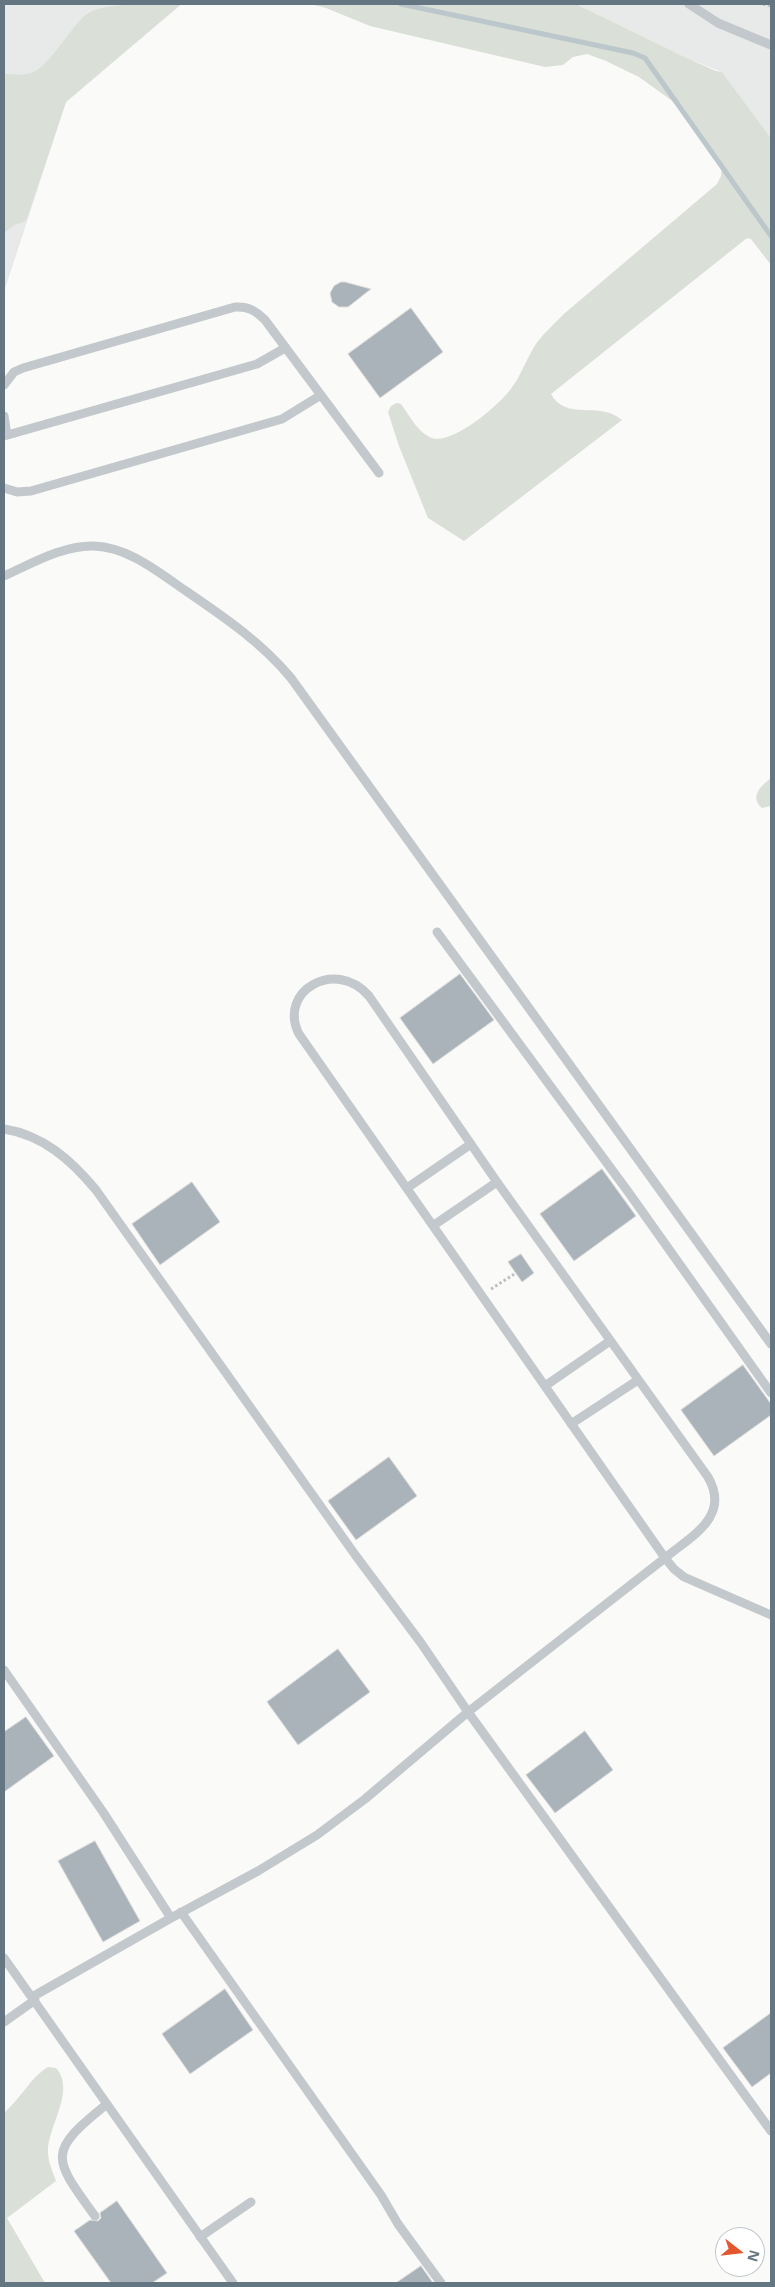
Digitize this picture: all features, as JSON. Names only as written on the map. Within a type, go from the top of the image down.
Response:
[{"type":"lane","points":[[689,4],[718,23],[771,45]]},
{"type":"lane","points":[[4,385],[14,372],[23,368],[240,307],[248,308],[261,316],[379,473]]},
{"type":"lane","points":[[4,416],[5,436],[258,364],[285,348]]},
{"type":"lane","points":[[4,488],[17,492],[31,491],[282,419],[322,395]]},
{"type":"lane","points":[[4,576],[47,557],[71,549],[93,546],[110,549],[128,555],[154,569],[231,621],[273,658],[291,678],[390,814],[771,1344]]},
{"type":"lane","points":[[437,932],[629,1193],[771,1394]]},
{"type":"lane","points":[[4,2022],[33,1999],[181,1912],[258,1871],[317,1835],[365,1799],[468,1712],[665,1558],[707,1522],[714,1508],[714,1495],[708,1477],[497,1182],[365,991],[355,984],[339,978],[329,978],[314,983],[303,993],[298,1003],[295,1014],[296,1029],[665,1558],[684,1577],[771,1615]]},
{"type":"lane","points":[[4,1129],[34,1138],[54,1149],[72,1163],[96,1190],[356,1556],[421,1643],[468,1712],[771,2132]]},
{"type":"lane","points":[[407,1188],[471,1144]]},
{"type":"lane","points":[[434,1225],[497,1182]]},
{"type":"lane","points":[[544,1386],[610,1341]]},
{"type":"lane","points":[[571,1424],[638,1380]]},
{"type":"lane","points":[[4,1670],[103,1812],[171,1918]]},
{"type":"lane","points":[[181,1912],[382,2195],[398,2224],[441,2283]]},
{"type":"lane","points":[[4,1958],[233,2283]]},
{"type":"lane","points":[[95,2216],[66,2175],[62,2156],[69,2138],[107,2104]]},
{"type":"lane","points":[[200,2237],[251,2202]]},
{"type":"path","points":[[763,4],[771,6]]},
{"type":"path","points":[[482,1295],[516,1273]]},
{"type":"shaded area","points":[[4,4],[182,4],[66,102],[4,292]]},
{"type":"shaded area","points":[[133,4],[181,4],[66,102],[26,221],[14,225],[4,233],[4,74],[25,74],[38,70],[52,56],[80,20],[92,11]]},
{"type":"shaded area","points":[[275,4],[576,4],[691,60],[722,72],[771,138],[771,265],[751,239],[747,238],[551,394],[557,402],[565,407],[603,411],[613,414],[622,420],[464,541],[428,518],[399,446],[388,412],[391,406],[397,403],[401,404],[418,428],[432,438],[441,439],[451,436],[474,423],[496,405],[510,390],[534,347],[548,330],[565,313],[717,184],[721,176],[722,164],[682,108],[639,77],[587,54],[573,57],[563,65],[545,67],[370,26],[314,5]]},
{"type":"shaded area","points":[[576,4],[771,4],[771,138],[722,72],[691,60]]},
{"type":"shaded area","points":[[771,778],[771,806],[762,808],[758,804],[756,796],[760,788]]},
{"type":"shaded area","points":[[48,2067],[56,2068],[61,2076],[63,2086],[63,2096],[48,2147],[51,2169],[56,2181],[7,2218],[45,2283],[4,2283],[4,2113],[37,2076]]},
{"type":"building","points":[[341,282],[371,289],[348,307],[339,307],[332,302],[330,293],[334,286]]},
{"type":"building","points":[[411,308],[443,352],[380,398],[348,354]]},
{"type":"building","points":[[460,974],[494,1020],[433,1064],[400,1018]]},
{"type":"building","points":[[602,1169],[636,1216],[574,1261],[540,1214]]},
{"type":"building","points":[[192,1182],[220,1222],[160,1265],[132,1224]]},
{"type":"building","points":[[521,1254],[534,1273],[522,1282],[508,1262]]},
{"type":"building","points":[[743,1365],[771,1404],[771,1415],[714,1456],[681,1410]]},
{"type":"building","points":[[389,1457],[417,1496],[356,1540],[328,1501]]},
{"type":"building","points":[[338,1649],[370,1692],[298,1745],[267,1702]]},
{"type":"building","points":[[26,1717],[54,1756],[4,1792],[4,1732]]},
{"type":"building","points":[[585,1731],[613,1770],[555,1813],[526,1775]]},
{"type":"building","points":[[95,1841],[140,1921],[103,1942],[58,1861]]},
{"type":"building","points":[[225,1989],[253,2030],[190,2074],[162,2034]]},
{"type":"building","points":[[771,2013],[771,2073],[752,2087],[723,2048]]},
{"type":"building","points":[[117,2201],[167,2273],[152,2283],[111,2283],[74,2231],[90,2220],[98,2221],[101,2218],[100,2213]]},
{"type":"building","points":[[421,2266],[433,2283],[396,2283]]},
{"type":"waterway","points":[[401,4],[633,53],[645,58],[771,236]]}]
